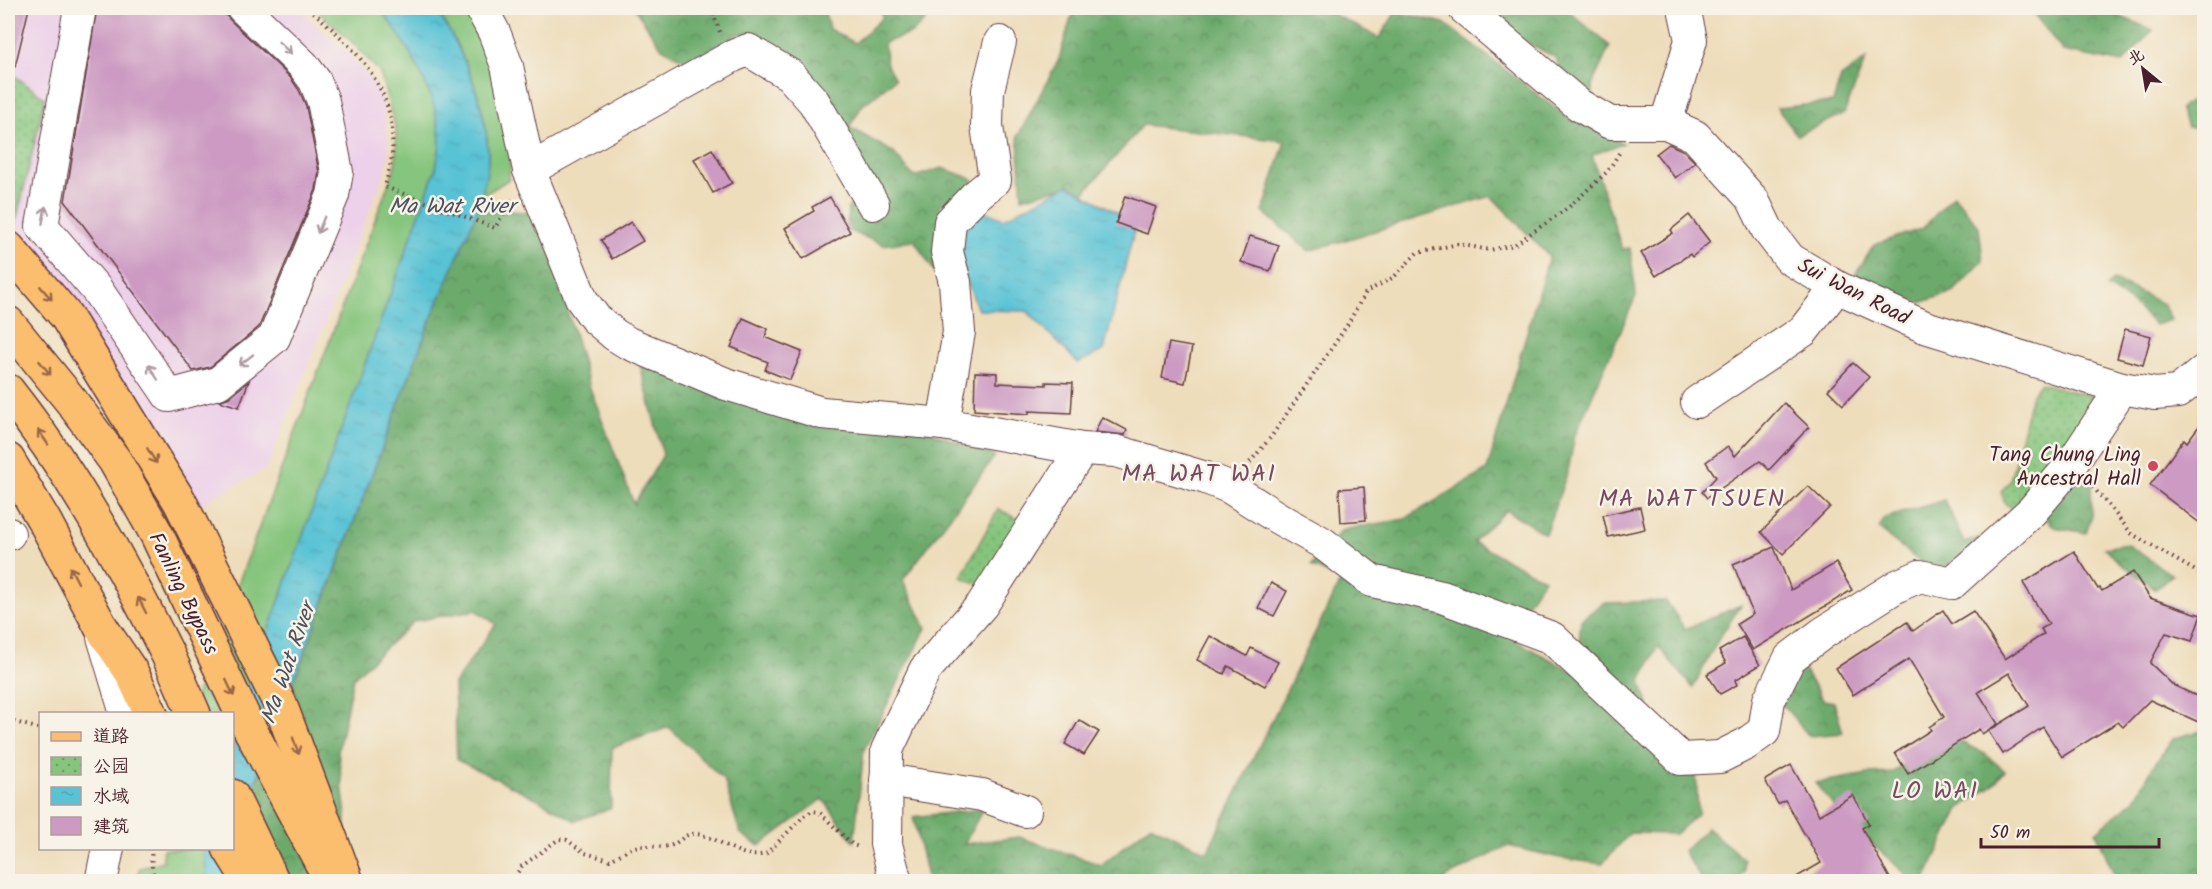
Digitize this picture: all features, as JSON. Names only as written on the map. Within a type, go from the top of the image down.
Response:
[{"type":"main road","points":[[8,248],[72,326],[180,502],[280,704],[347,882]]},
{"type":"main road","name":"Fanling Bypass","points":[[8,323],[72,402],[115,461],[156,533],[245,720],[331,882]]},
{"type":"main road","name":"Fanling Bypass","points":[[8,391],[56,457],[106,538],[169,657],[193,712]]},
{"type":"main road","points":[[8,460],[45,522],[101,627],[132,673],[150,712]]},
{"type":"main road","points":[[234,800],[273,882]]},
{"type":"main road","points":[[230,850],[250,882]]},
{"type":"street","points":[[80,8],[42,226],[97,290],[169,396],[218,383],[274,338],[333,195],[337,172],[323,101],[315,81],[303,65],[243,8]]},
{"type":"street","points":[[481,8],[494,32],[507,66],[529,170],[582,300],[595,318],[615,335],[650,354],[726,384],[822,413],[943,424],[1082,449],[1116,451],[1229,487],[1322,542],[1372,581],[1442,597],[1552,638],[1681,759],[1720,757],[1746,744],[1764,731],[1769,700],[1790,658],[1823,633],[1897,586],[1920,576],[1952,583],[2032,512],[2070,466],[2122,388]]},
{"type":"street","name":"Sui Wan Road","points":[[1464,8],[1496,32],[1579,105],[1610,123],[1652,124],[1695,136],[1753,200],[1767,229],[1790,259],[1837,287],[1925,327],[2122,388],[2155,394],[2178,392],[2205,371]]},
{"type":"street","points":[[1652,124],[1691,40],[1684,8]]},
{"type":"street","points":[[943,424],[959,332],[955,282],[947,252],[950,222],[995,180],[987,126],[988,90],[1000,42]]},
{"type":"street","points":[[529,170],[733,56],[748,50],[790,75],[814,102],[873,204]]},
{"type":"street","points":[[1696,402],[1803,331],[1837,287]]},
{"type":"street","points":[[896,882],[886,844],[887,750],[925,670],[982,605],[1082,449]]},
{"type":"street","points":[[101,627],[125,712]]},
{"type":"street","points":[[886,780],[982,795],[1025,811]]},
{"type":"street","points":[[101,882],[108,850]]},
{"type":"path","points":[[309,8],[363,59],[374,75],[383,95],[389,111],[393,136],[392,158],[385,187],[495,228]]},
{"type":"path","points":[[1229,487],[1271,437],[1346,327],[1366,292],[1394,276],[1417,253],[1458,244],[1490,250],[1514,244],[1569,207],[1608,171],[1652,124]]},
{"type":"path","points":[[2070,466],[2092,484],[2132,534],[2205,576]]},
{"type":"path","points":[[8,720],[39,729]]},
{"type":"path","points":[[511,882],[522,866],[559,839],[567,840],[585,853],[610,860],[637,846],[671,845],[691,834],[703,836],[752,856],[762,855],[767,853],[804,816],[812,811],[819,812],[853,846],[865,849],[886,844]]},
{"type":"path","points":[[151,850],[152,870],[156,882]]},
{"type":"shaded area","points":[[8,8],[298,8],[350,56],[375,85],[388,135],[389,156],[386,169],[267,468],[195,507],[78,311],[15,227],[44,98],[8,71]]},
{"type":"green space","points":[[315,8],[379,8],[410,52],[427,87],[438,123],[439,154],[428,194],[234,725],[234,712],[190,712],[396,159],[396,130],[380,73],[354,44]]},
{"type":"green space","points":[[435,8],[468,8],[514,108],[509,179],[482,196],[488,160],[484,120],[479,100],[456,42]]},
{"type":"green space","points":[[634,8],[824,8],[829,29],[855,43],[883,17],[878,8],[939,8],[912,33],[884,43],[887,65],[895,79],[862,106],[849,127],[893,152],[914,177],[942,168],[973,179],[974,197],[939,205],[947,252],[936,274],[914,240],[884,245],[847,230],[848,208],[866,193],[778,59],[758,33],[738,34],[709,54],[700,69],[662,48]]},
{"type":"green space","points":[[1074,8],[1322,8],[1379,38],[1396,12],[1444,23],[1567,117],[1623,143],[1592,155],[1622,249],[1630,248],[1636,296],[1575,435],[1568,471],[1545,534],[1506,510],[1473,542],[1544,579],[1524,608],[1514,640],[1576,673],[1581,620],[1603,603],[1666,601],[1685,629],[1741,605],[1718,640],[1693,688],[1658,646],[1641,681],[1652,717],[1695,749],[1698,813],[1675,834],[1630,833],[1602,864],[1560,858],[1508,846],[1445,878],[1445,882],[928,881],[913,817],[983,809],[964,844],[1019,837],[1101,865],[1150,825],[1207,852],[1341,580],[1311,566],[1342,530],[1405,519],[1487,470],[1549,256],[1491,196],[1309,251],[1263,212],[1285,141],[1143,125],[1083,194],[1068,186],[1022,198],[1018,136],[1059,59]]},
{"type":"green space","points":[[1466,8],[1562,8],[1571,13],[1610,46],[1592,85],[1593,101],[1564,78],[1555,57],[1505,32]]},
{"type":"green space","points":[[2024,8],[2100,8],[2153,30],[2122,63],[2063,51],[2034,14]]},
{"type":"green space","points":[[1866,59],[1844,114],[1797,135],[1777,108],[1833,102],[1841,77]]},
{"type":"green space","points":[[8,71],[45,98],[15,227],[8,218]]},
{"type":"green space","points":[[2200,96],[2204,99],[2204,129],[2187,127],[2180,108]]},
{"type":"green space","points":[[1954,195],[1979,227],[1983,261],[1953,292],[1920,303],[1855,275],[1874,245],[1923,228]]},
{"type":"green space","points":[[478,209],[539,213],[590,388],[634,504],[663,455],[640,365],[929,431],[995,456],[903,580],[926,628],[864,750],[854,842],[823,799],[759,846],[740,833],[724,780],[669,727],[612,748],[611,808],[575,821],[538,799],[457,760],[454,684],[496,624],[475,610],[414,621],[353,678],[338,751],[346,816],[344,881],[252,882],[246,808],[430,321]]},
{"type":"green space","points":[[2114,280],[2163,304],[2171,320],[2155,325],[2131,302],[2106,287]]},
{"type":"green space","points":[[2040,383],[2106,400],[2019,514],[2005,503],[2001,492],[2010,481],[2032,394]]},
{"type":"green space","points":[[2090,456],[2092,516],[2086,533],[2054,527],[2015,486]]},
{"type":"green space","points":[[1945,500],[1964,543],[1996,532],[1934,573],[1879,529],[1885,518]]},
{"type":"green space","points":[[998,509],[1027,523],[990,589],[961,577]]},
{"type":"green space","points":[[2127,544],[2172,575],[2156,589],[2123,566],[2104,548]]},
{"type":"green space","points":[[1801,666],[1823,700],[1834,702],[1843,733],[1809,736],[1782,704]]},
{"type":"green space","points":[[2204,695],[2204,881],[2117,881],[2096,832],[2135,799],[2154,765],[2174,738],[2201,731]]},
{"type":"green space","points":[[1949,736],[1985,754],[2005,771],[1992,786],[1959,809],[1924,881],[1914,881],[1849,824],[1815,783],[1868,774],[1892,773]]},
{"type":"green space","points":[[1707,828],[1744,859],[1744,872],[1736,881],[1703,881],[1683,851]]},
{"type":"green space","points":[[163,850],[204,850],[206,874],[210,881],[135,882],[140,868],[163,861]]},
{"type":"water","name":"Ma Wat River","points":[[379,8],[435,8],[446,25],[465,61],[479,100],[487,139],[486,178],[478,209],[430,321],[246,807],[252,881],[210,881],[206,874],[204,850],[234,850],[234,725],[436,168],[440,141],[434,107],[419,70]]},
{"type":"water","points":[[1068,185],[1136,223],[1104,350],[1078,363],[1027,311],[978,310],[953,245],[973,206],[1003,219]]},
{"type":"building","points":[[8,8],[29,8],[15,67],[8,66]]},
{"type":"building","points":[[97,8],[219,8],[290,77],[306,106],[319,172],[316,190],[259,327],[210,367],[193,371],[65,201]]},
{"type":"building","points":[[1669,144],[1684,151],[1695,162],[1675,178],[1656,154]]},
{"type":"building","points":[[712,149],[732,183],[713,193],[694,159]]},
{"type":"building","points":[[1125,196],[1156,207],[1147,234],[1116,223]]},
{"type":"building","points":[[830,197],[850,232],[803,259],[785,228],[814,211],[812,207]]},
{"type":"building","points":[[1689,215],[1710,242],[1692,257],[1690,254],[1656,276],[1641,253],[1673,233],[1671,230]]},
{"type":"building","points":[[631,222],[643,241],[612,259],[601,240]]},
{"type":"building","points":[[1250,236],[1279,245],[1270,271],[1241,262]]},
{"type":"building","points":[[743,318],[768,329],[765,337],[802,352],[790,380],[765,370],[768,362],[731,347]]},
{"type":"building","points":[[2125,329],[2151,336],[2143,365],[2117,358]]},
{"type":"building","points":[[1169,343],[1192,347],[1185,383],[1162,378]]},
{"type":"building","points":[[1853,363],[1869,377],[1843,405],[1828,390]]},
{"type":"building","points":[[975,372],[997,373],[997,383],[1046,385],[1046,382],[1073,383],[1071,413],[1029,411],[1029,414],[974,410]]},
{"type":"building","points":[[249,381],[239,407],[219,401],[229,397]]},
{"type":"building","points":[[1784,403],[1809,427],[1769,470],[1760,461],[1707,498],[1702,492],[1716,477],[1706,462],[1728,446],[1735,456]]},
{"type":"building","points":[[1102,417],[1127,430],[1125,435],[1095,432]]},
{"type":"building","points":[[2205,418],[2205,527],[2150,485],[2184,439],[2187,442]]},
{"type":"building","points":[[1808,486],[1830,507],[1783,554],[1761,532]]},
{"type":"building","points":[[1364,487],[1366,520],[1341,522],[1339,489]]},
{"type":"building","points":[[1640,507],[1645,529],[1608,537],[1603,515]]},
{"type":"building","points":[[1774,547],[1791,590],[1836,563],[1852,590],[1753,650],[1737,624],[1753,614],[1733,564]]},
{"type":"building","points":[[2074,551],[2098,589],[2102,591],[2133,572],[2150,598],[2201,615],[2192,641],[2166,633],[2150,663],[2173,685],[2205,700],[2205,725],[2150,700],[2123,727],[2118,722],[2062,757],[2043,727],[2003,754],[1988,731],[2029,706],[2009,673],[1978,692],[1998,724],[1982,734],[1979,729],[1908,774],[1895,753],[1931,730],[1929,727],[1944,717],[1909,659],[1853,695],[1836,668],[1907,622],[1913,631],[1943,610],[1952,624],[1973,611],[2005,659],[2044,634],[2041,629],[2049,624],[2023,583]]},
{"type":"building","points":[[1271,583],[1287,591],[1274,616],[1258,608]]},
{"type":"building","points":[[1210,636],[1247,656],[1251,648],[1278,662],[1265,686],[1228,666],[1224,674],[1197,660]]},
{"type":"building","points":[[1743,637],[1760,665],[1735,680],[1737,685],[1720,694],[1707,674],[1726,663],[1719,651]]},
{"type":"building","points":[[1079,720],[1099,732],[1084,755],[1065,744]]},
{"type":"building","points":[[1791,765],[1819,815],[1853,795],[1869,824],[1862,828],[1892,882],[1788,882],[1821,863],[1785,800],[1778,804],[1765,780]]},
{"type":"place","name":"Tang Chung Ling Ancestral Hall","points":[[2153,466]]},
{"type":"district","name":"MA WAT WAI","points":[[1199,473]]},
{"type":"district","name":"MA WAT TSUEN","points":[[1692,498]]},
{"type":"district","name":"LO WAI","points":[[1935,790]]}]
